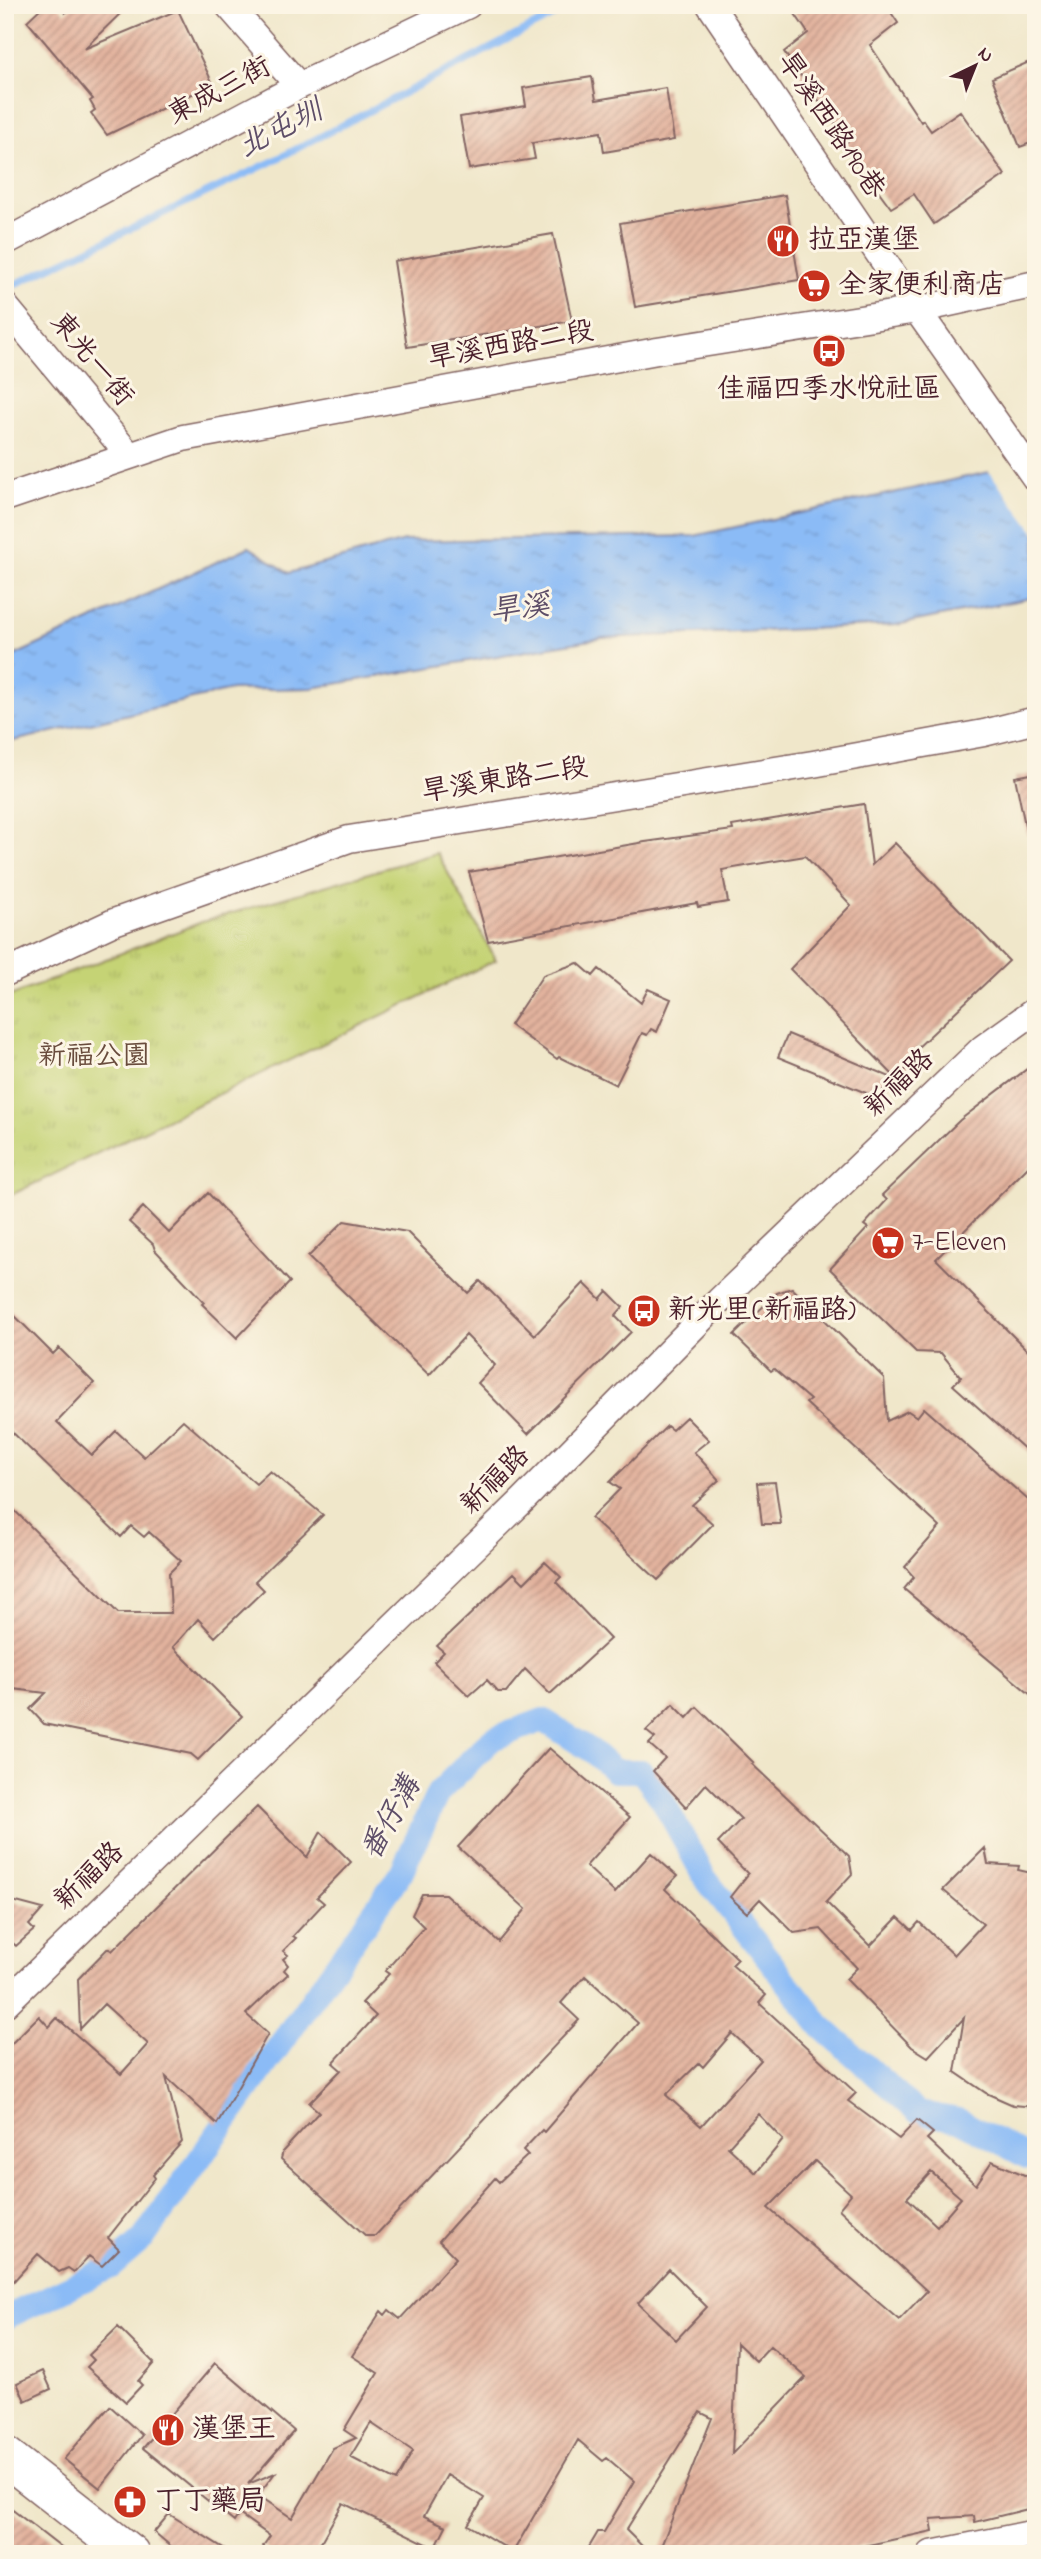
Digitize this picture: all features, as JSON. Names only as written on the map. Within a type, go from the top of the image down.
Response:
[{"type":"street","points":[[228,5],[299,86]]},
{"type":"street","name":"東成三街","points":[[5,242],[299,86],[468,5]]},
{"type":"street","name":"旱溪西路190巷","points":[[710,5],[916,310],[947,350],[1036,479]]},
{"type":"street","name":"旱溪西路二段","points":[[5,498],[183,439],[643,353],[916,310],[1036,284]]},
{"type":"street","name":"東光一街","points":[[5,306],[129,455]]},
{"type":"street","name":"旱溪東路二段","points":[[5,973],[114,922],[349,839],[826,762],[1036,720]]},
{"type":"street","name":"新福路","points":[[5,2004],[523,1500],[719,1301],[984,1048],[1036,1010]]},
{"type":"street","points":[[5,2456],[131,2554]]},
{"type":"street","points":[[931,2554],[1036,2533]]},
{"type":"green space","name":"新福公園","points":[[437,853],[496,960],[5,1198],[5,998],[202,922]]},
{"type":"water","name":"旱溪","points":[[1036,462],[1036,597],[896,625],[602,638],[312,688],[231,690],[5,743],[5,660],[249,547],[289,573],[404,541],[694,536]]},
{"type":"pier","points":[[1036,458],[1036,534],[987,469]]},
{"type":"building","points":[[44,5],[58,5],[65,13],[74,5],[129,5],[84,49],[178,10],[213,84],[107,135],[91,113],[95,110],[90,101],[93,99],[27,21]]},
{"type":"building","points":[[789,5],[886,5],[898,23],[870,45],[921,122],[923,120],[931,131],[960,111],[1005,175],[934,224],[914,194],[891,208],[844,144],[848,141],[784,52],[808,33]]},
{"type":"building","points":[[1036,59],[1036,141],[1020,147],[992,78]]},
{"type":"building","points":[[592,77],[596,100],[666,88],[674,140],[604,152],[601,132],[532,143],[535,159],[469,169],[460,117],[526,106],[523,88]]},
{"type":"building","points":[[785,195],[799,280],[635,307],[620,223]]},
{"type":"building","points":[[553,234],[572,321],[407,347],[394,261]]},
{"type":"building","points":[[1036,773],[1036,834],[1027,835],[1015,777]]},
{"type":"building","points":[[864,804],[872,865],[895,843],[1009,961],[916,1049],[921,1055],[896,1078],[790,969],[851,905],[805,856],[722,870],[728,902],[698,907],[697,903],[488,941],[469,872],[733,830],[732,826]]},
{"type":"building","points":[[578,963],[593,976],[599,969],[641,1003],[648,989],[671,999],[657,1032],[651,1029],[647,1035],[642,1033],[616,1085],[559,1057],[557,1059],[510,1025],[543,975]]},
{"type":"building","points":[[788,1034],[895,1079],[876,1097],[778,1057]]},
{"type":"building","points":[[1036,1062],[1036,1159],[936,1259],[1036,1359],[1036,1459],[953,1385],[961,1377],[941,1353],[916,1352],[830,1269],[868,1228],[864,1225],[887,1200],[882,1195],[960,1120]]},
{"type":"building","points":[[208,1193],[290,1282],[237,1338],[202,1304],[204,1302],[155,1250],[153,1244],[129,1222],[143,1207],[169,1233]]},
{"type":"building","points":[[344,1221],[407,1232],[468,1293],[480,1281],[535,1335],[584,1283],[600,1299],[607,1291],[623,1307],[615,1316],[631,1332],[528,1434],[478,1383],[495,1365],[466,1335],[429,1375],[308,1257]]},
{"type":"building","points":[[792,1288],[884,1378],[887,1421],[908,1411],[917,1417],[924,1408],[1036,1507],[1036,1699],[904,1589],[914,1577],[905,1567],[940,1527],[806,1403],[810,1400],[774,1369],[771,1371],[734,1335],[777,1293]]},
{"type":"building","points":[[5,1306],[53,1354],[59,1348],[94,1383],[57,1422],[92,1455],[116,1431],[144,1457],[183,1420],[256,1484],[270,1471],[323,1515],[255,1581],[264,1590],[215,1637],[198,1619],[173,1647],[242,1716],[198,1760],[191,1754],[44,1724],[30,1709],[46,1693],[5,1688],[5,1501],[118,1613],[171,1613],[169,1573],[181,1561],[149,1532],[144,1537],[131,1526],[121,1537],[5,1425]]},
{"type":"building","points":[[686,1417],[709,1440],[694,1452],[719,1480],[692,1505],[713,1524],[658,1580],[591,1518],[620,1489],[610,1482],[667,1426],[672,1430]]},
{"type":"building","points":[[775,1482],[781,1524],[762,1524],[757,1483]]},
{"type":"building","points":[[545,1562],[561,1577],[556,1582],[610,1639],[550,1694],[525,1669],[506,1692],[498,1692],[487,1680],[469,1696],[434,1662],[444,1652],[437,1646],[514,1573],[524,1583]]},
{"type":"building","points":[[673,1704],[687,1718],[697,1707],[754,1763],[752,1764],[849,1856],[852,1874],[826,1902],[870,1946],[898,1917],[912,1930],[919,1922],[954,1955],[983,1924],[943,1890],[985,1848],[988,1864],[1019,1866],[1018,1870],[1036,1874],[1036,2107],[1013,2105],[986,2093],[955,2072],[964,2018],[928,2057],[912,2047],[846,1979],[857,1968],[821,1929],[794,1933],[760,1899],[747,1913],[730,1897],[748,1874],[718,1843],[741,1819],[706,1784],[686,1807],[653,1771],[665,1758],[649,1744],[655,1738],[646,1731]]},
{"type":"building","points":[[549,1748],[630,1817],[586,1866],[615,1893],[651,1853],[677,1876],[665,1889],[738,1959],[732,1965],[766,1995],[759,2003],[856,2093],[848,2101],[899,2139],[917,2120],[933,2133],[927,2139],[976,2185],[992,2161],[1036,2180],[1036,2507],[975,2522],[974,2516],[931,2519],[933,2531],[827,2554],[658,2554],[712,2418],[700,2412],[626,2530],[650,2554],[585,2554],[598,2532],[604,2532],[634,2481],[607,2458],[603,2461],[578,2440],[513,2552],[468,2525],[484,2498],[447,2475],[424,2516],[446,2526],[435,2548],[343,2503],[314,2554],[272,2554],[263,2546],[270,2536],[239,2514],[234,2522],[143,2448],[215,2363],[294,2431],[248,2484],[275,2473],[258,2495],[292,2518],[333,2448],[356,2438],[344,2430],[378,2373],[352,2356],[381,2311],[385,2315],[389,2310],[400,2319],[456,2258],[439,2241],[495,2178],[499,2182],[528,2155],[523,2150],[542,2130],[544,2132],[638,2023],[585,1976],[561,2003],[579,2020],[375,2236],[366,2236],[281,2159],[283,2151],[319,2112],[309,2103],[341,2070],[333,2063],[376,2016],[362,2003],[389,1974],[385,1971],[424,1927],[412,1915],[422,1894],[445,1894],[499,1942],[526,1909],[458,1847]],"holes":[[[732,2033],[761,2060],[701,2126],[666,2095],[699,2063],[703,2067]],[[758,2114],[783,2140],[756,2173],[728,2147]],[[815,2161],[851,2194],[839,2209],[927,2291],[899,2320],[768,2208]],[[931,2172],[961,2198],[937,2226],[907,2198]],[[669,2269],[707,2307],[676,2340],[638,2303]],[[737,2343],[756,2361],[770,2346],[806,2377],[732,2454]],[[371,2423],[413,2451],[396,2481],[350,2457]]]},
{"type":"building","points":[[257,1807],[307,1857],[321,1832],[351,1862],[317,1897],[324,1903],[293,1936],[296,1938],[283,1951],[288,1955],[283,1959],[288,1965],[284,1970],[288,1974],[246,2014],[268,2034],[217,2124],[166,2077],[182,2142],[153,2175],[155,2178],[108,2238],[119,2249],[102,2266],[89,2256],[74,2272],[68,2268],[59,2272],[38,2254],[5,2291],[5,2050],[39,2016],[49,2027],[57,2018],[121,2074],[148,2044],[104,2004],[80,2029],[78,1979],[108,1948],[112,1951]]},
{"type":"building","points":[[5,1899],[43,1909],[29,1925],[34,1930],[16,1946],[5,1936]]},
{"type":"building","points":[[118,2327],[154,2363],[138,2381],[142,2385],[126,2402],[87,2367],[94,2360],[89,2355]]},
{"type":"building","points":[[43,2371],[51,2389],[25,2401],[17,2383]]},
{"type":"building","points":[[110,2406],[142,2435],[100,2488],[64,2459]]},
{"type":"building","points":[[5,2504],[69,2554],[5,2554]]},
{"type":"building","points":[[169,2514],[233,2554],[180,2554],[154,2532]]},
{"type":"waterway","name":"北屯圳","points":[[5,289],[269,163],[574,5]]},
{"type":"waterway","name":"番仔溝","points":[[5,2318],[111,2267],[143,2239],[401,1873],[438,1793],[492,1739],[543,1720],[592,1751],[614,1771],[641,1771],[663,1801],[705,1878],[822,2027],[919,2113],[959,2120],[1027,2157],[1036,2155]]},
{"type":"place","name":"拉亞漢堡","points":[[783,241]]},
{"type":"place","name":"全家便利商店","points":[[814,286]]},
{"type":"place","name":"佳福四季水悅社區","points":[[829,351]]},
{"type":"place","name":"7-Eleven","points":[[888,1243]]},
{"type":"place","name":"新光里(新福路)","points":[[644,1311]]},
{"type":"place","name":"漢堡王","points":[[168,2430]]},
{"type":"place","name":"丁丁藥局","points":[[130,2502]]}]
